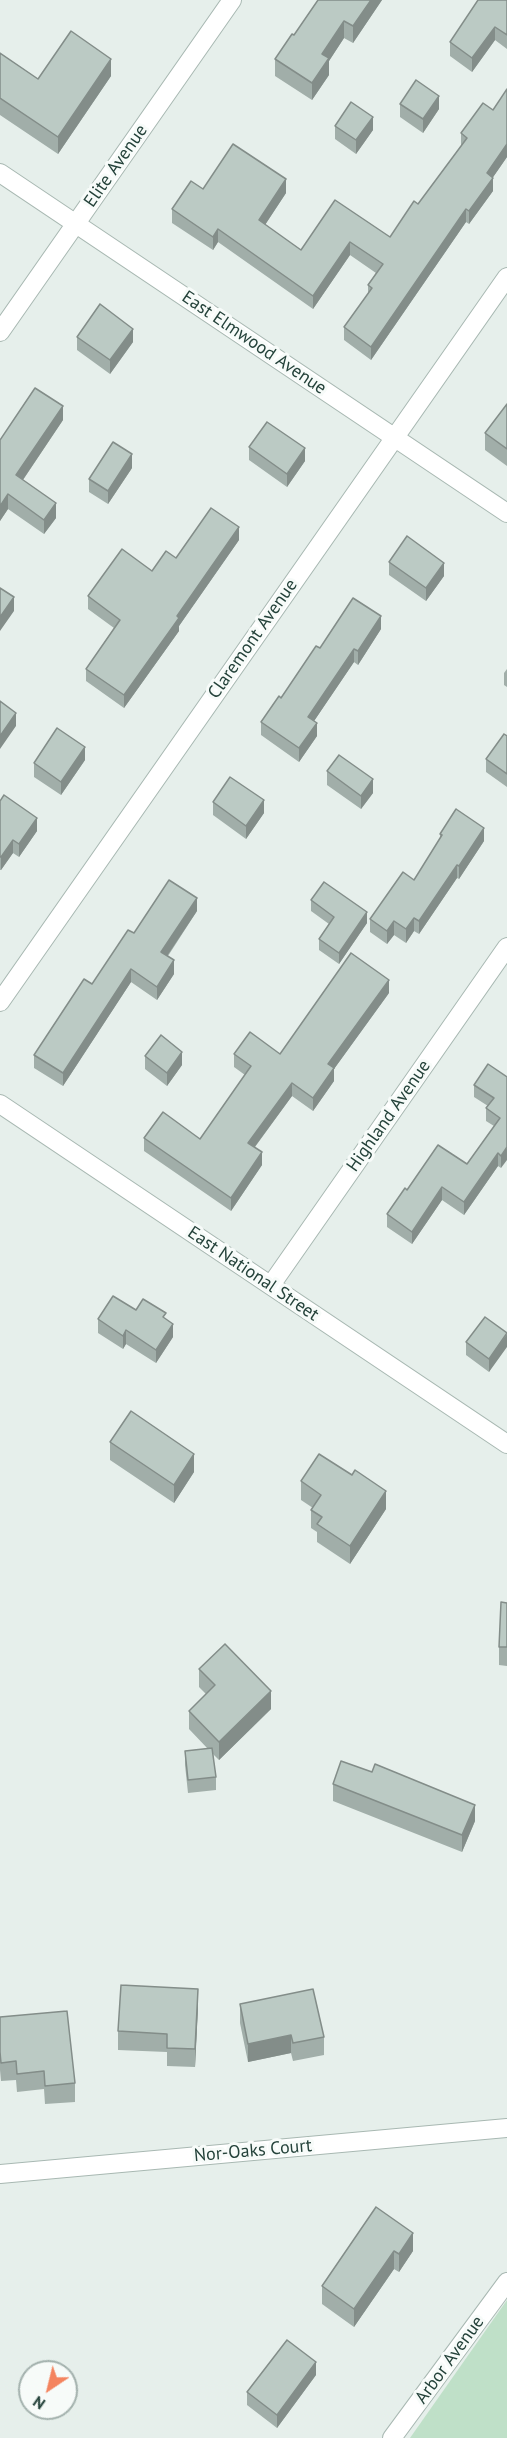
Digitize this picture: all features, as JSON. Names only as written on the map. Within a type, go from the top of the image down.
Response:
[{"type":"street","name":"Elite Avenue","points":[[0,332],[232,0]]},
{"type":"street","name":"East Elmwood Avenue","points":[[0,173],[507,513]]},
{"type":"street","name":"Claremont Avenue","points":[[0,1002],[507,277]]},
{"type":"street","name":"Highland Avenue","points":[[271,1285],[507,947]]},
{"type":"street","name":"East National Street","points":[[0,1104],[507,1444]]},
{"type":"street","name":"Nor-Oaks Court","points":[[0,2175],[507,2128]]},
{"type":"street","name":"Arbor Avenue","points":[[392,2438],[507,2282]]},
{"type":"green space","points":[[507,2300],[507,2438],[410,2438]]},
{"type":"building","points":[[318,0],[371,0],[353,26],[344,21],[322,54],[329,58],[312,83],[275,59]]},
{"type":"building","points":[[478,0],[507,0],[507,35],[495,27],[472,58],[450,42]]},
{"type":"building","points":[[71,31],[111,59],[58,137],[0,98],[0,53],[38,79]]},
{"type":"building","points":[[416,80],[439,96],[423,119],[400,104]]},
{"type":"building","points":[[507,89],[507,144],[487,173],[493,178],[469,211],[466,209],[371,347],[344,327],[372,288],[368,285],[383,264],[350,242],[313,296],[218,229],[213,237],[172,209],[191,181],[203,189],[233,144],[286,179],[259,220],[301,250],[335,200],[390,237],[414,201],[418,204],[467,138],[461,133],[483,103],[493,110]]},
{"type":"building","points":[[351,102],[373,117],[356,140],[335,126]]},
{"type":"building","points":[[100,304],[133,329],[110,360],[77,337]]},
{"type":"building","points":[[35,388],[63,406],[16,475],[56,503],[44,520],[8,494],[0,506],[0,440]]},
{"type":"building","points":[[507,404],[507,449],[485,433]]},
{"type":"building","points":[[267,422],[305,448],[287,474],[249,447]]},
{"type":"building","points":[[113,442],[132,454],[108,491],[89,479]]},
{"type":"building","points":[[211,508],[239,527],[177,616],[179,618],[124,695],[86,669],[120,620],[88,596],[122,549],[152,571],[166,551],[176,558]]},
{"type":"building","points":[[407,536],[444,563],[426,588],[389,562]]},
{"type":"building","points":[[0,588],[14,597],[0,617]]},
{"type":"building","points":[[353,598],[381,616],[358,651],[354,649],[308,717],[317,723],[299,748],[261,722],[279,696],[281,698],[316,646],[320,648]]},
{"type":"building","points":[[0,701],[16,713],[0,736]]},
{"type":"building","points":[[57,728],[85,747],[61,782],[34,763]]},
{"type":"building","points":[[504,734],[507,736],[507,774],[486,759]]},
{"type":"building","points":[[339,755],[373,779],[361,796],[327,771]]},
{"type":"building","points":[[230,777],[264,800],[246,826],[213,802]]},
{"type":"building","points":[[4,795],[37,818],[19,844],[13,840],[0,857],[0,801]]},
{"type":"building","points":[[456,809],[484,828],[419,921],[414,918],[406,929],[394,921],[387,931],[370,919],[403,872],[414,880]]},
{"type":"building","points":[[169,880],[197,898],[161,952],[174,960],[157,987],[131,969],[63,1073],[34,1055],[84,979],[92,984],[128,930],[134,933]]},
{"type":"building","points":[[324,882],[367,912],[339,953],[319,939],[334,917],[311,900]]},
{"type":"building","points":[[351,953],[389,980],[328,1064],[334,1068],[313,1098],[292,1083],[248,1143],[262,1152],[231,1198],[144,1138],[163,1112],[200,1139],[251,1066],[234,1054],[250,1032],[280,1054]]},
{"type":"building","points":[[161,1035],[182,1052],[167,1073],[145,1056]]},
{"type":"building","points":[[488,1064],[507,1077],[507,1147],[501,1156],[498,1153],[464,1202],[442,1187],[412,1232],[387,1214],[405,1188],[407,1190],[438,1145],[467,1164],[500,1118],[486,1108],[494,1098],[474,1085]]},
{"type":"building","points":[[113,1296],[136,1310],[143,1299],[166,1313],[163,1317],[173,1324],[156,1350],[126,1330],[123,1336],[98,1319]]},
{"type":"building","points":[[485,1317],[507,1333],[489,1359],[466,1342]]},
{"type":"building","points":[[131,1411],[194,1454],[174,1485],[110,1442]]},
{"type":"building","points":[[319,1454],[352,1475],[355,1470],[386,1491],[350,1546],[317,1524],[322,1517],[311,1510],[321,1495],[301,1481]]},
{"type":"building","points":[[501,1602],[507,1603],[507,1647],[499,1647]]},
{"type":"building","points":[[225,1644],[271,1691],[219,1742],[189,1711],[215,1685],[199,1669]]},
{"type":"building","points":[[212,1748],[216,1777],[188,1780],[185,1751]]},
{"type":"building","points":[[341,1761],[372,1772],[375,1764],[475,1805],[462,1835],[333,1784]]},
{"type":"building","points":[[121,1985],[198,1989],[195,2049],[167,2048],[167,2034],[118,2031]]},
{"type":"building","points":[[313,1989],[324,2037],[293,2043],[291,2035],[248,2044],[240,2004]]},
{"type":"building","points":[[67,2011],[75,2083],[45,2086],[44,2071],[17,2074],[16,2061],[1,2063],[0,2017]]},
{"type":"building","points":[[376,2207],[413,2233],[399,2254],[394,2251],[354,2309],[322,2286]]},
{"type":"building","points":[[287,2340],[316,2362],[277,2415],[247,2392]]}]
